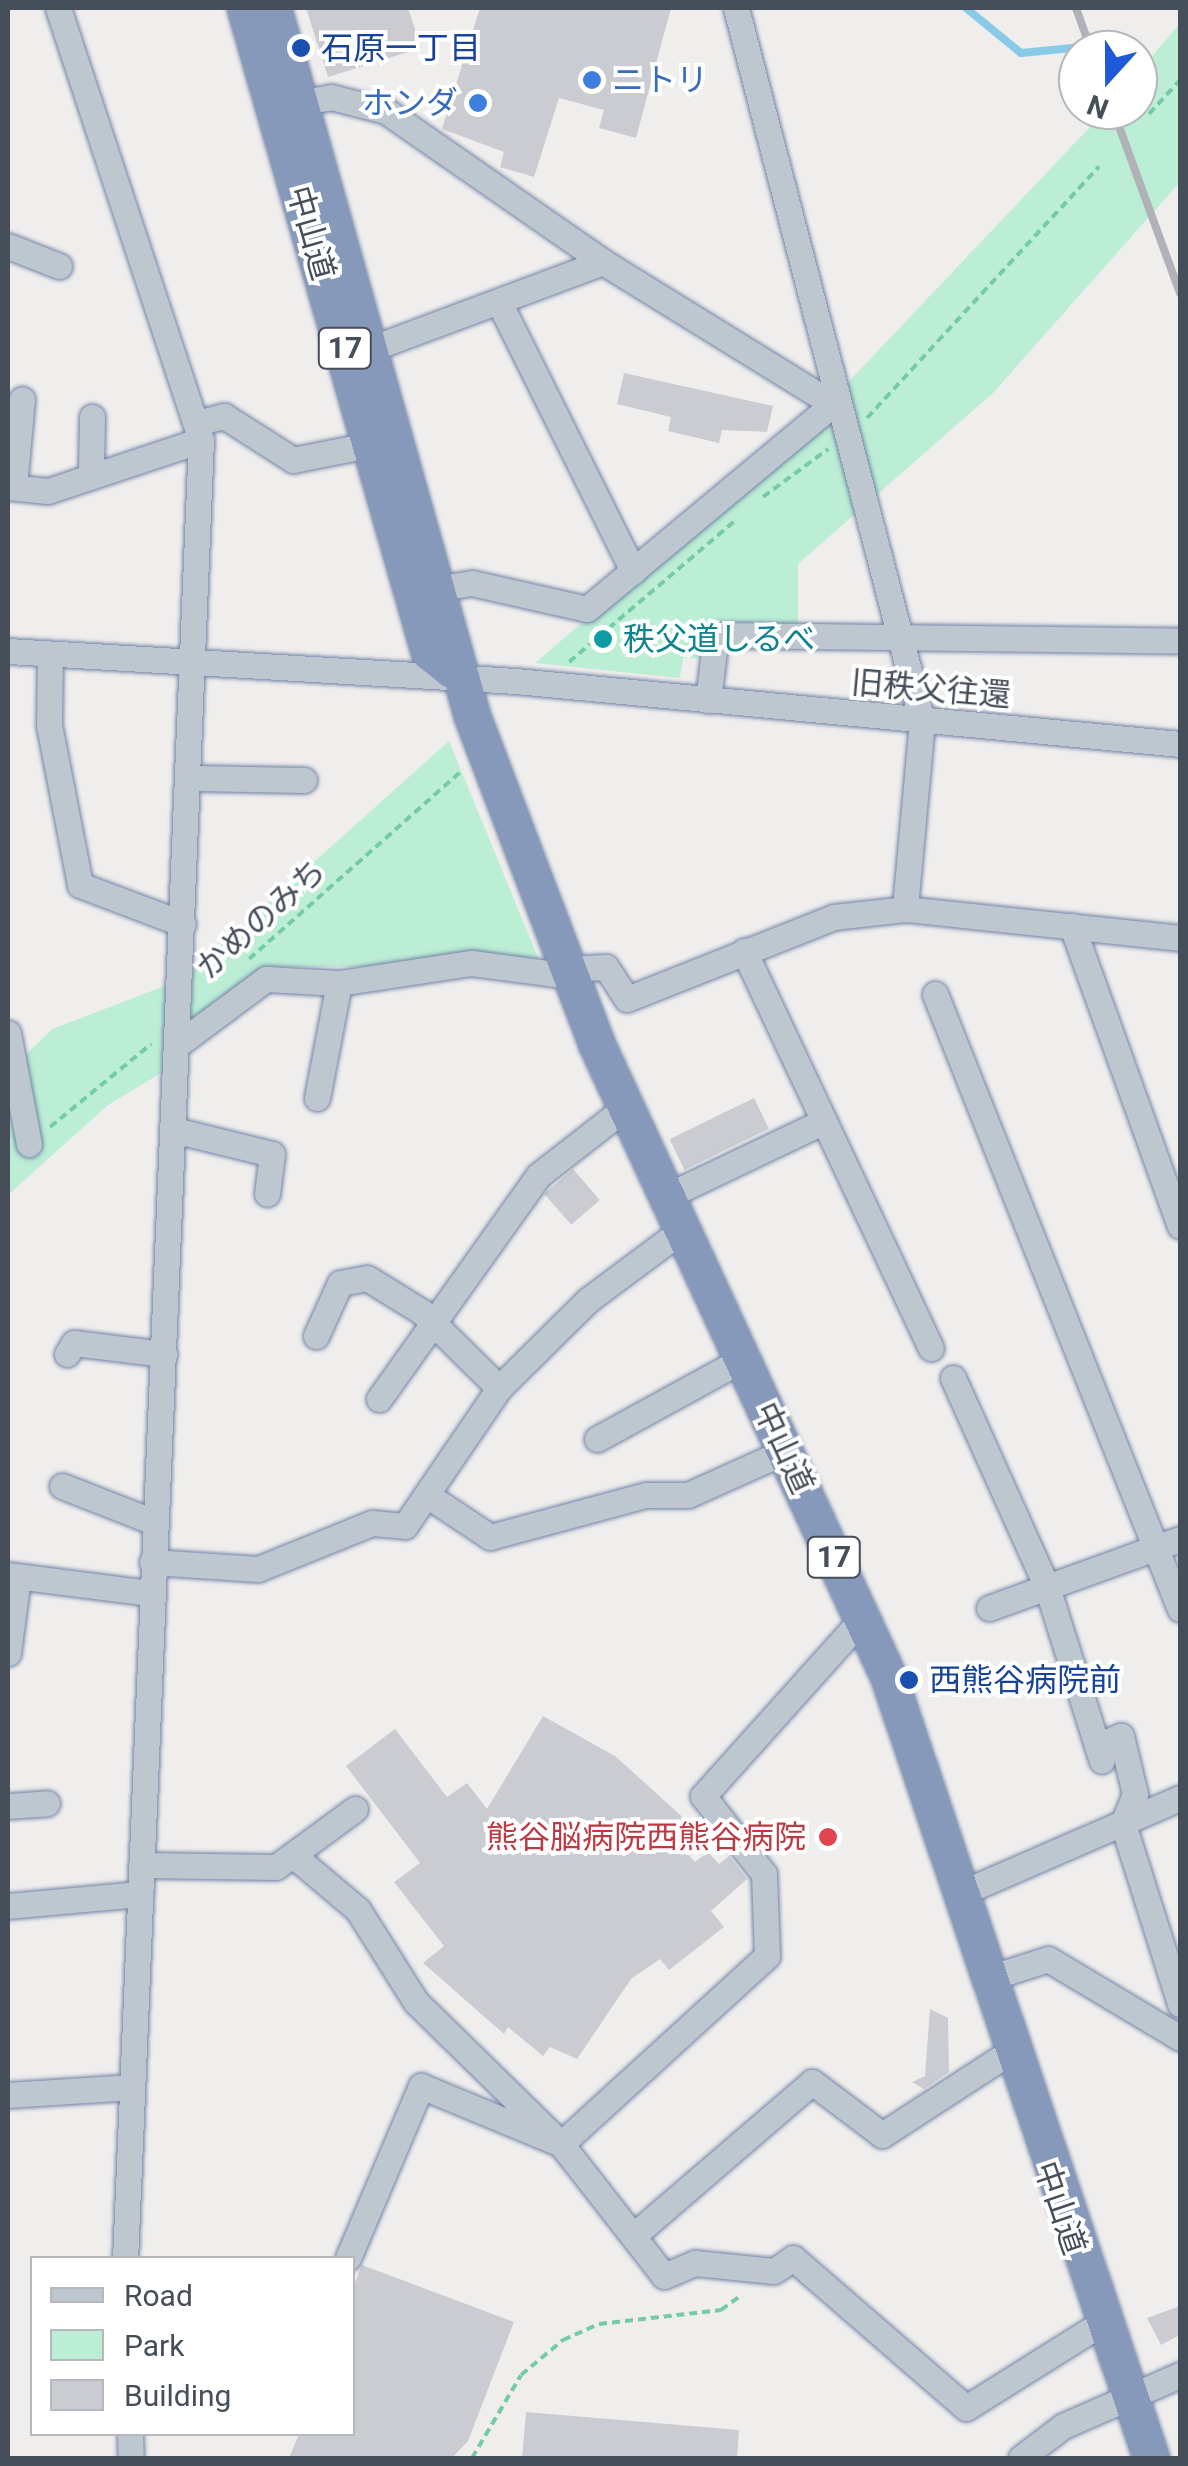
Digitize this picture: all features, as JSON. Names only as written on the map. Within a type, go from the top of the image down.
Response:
[{"type":"highway","name":"中山道","points":[[245,8],[436,589],[459,677],[567,973],[862,1619],[959,1894],[1100,2324],[1152,2458]]},
{"type":"highway","name":"中山道","points":[[273,8],[301,102],[360,353],[373,444],[429,652],[459,677]]},
{"type":"street","points":[[58,8],[199,431],[192,778],[152,1562],[125,2256]]},
{"type":"street","points":[[736,8],[833,404],[922,721],[905,909]]},
{"type":"street","points":[[301,102],[331,96],[386,111],[602,262],[833,404]]},
{"type":"street","points":[[8,246],[59,266]]},
{"type":"street","points":[[360,353],[602,262]]},
{"type":"street","points":[[499,302],[633,570]]},
{"type":"street","points":[[22,399],[11,487],[48,491],[91,469],[199,431],[224,416],[293,460],[373,444]]},
{"type":"street","points":[[436,589],[472,582],[587,609],[833,404]]},
{"type":"street","points":[[91,469],[92,417]]},
{"type":"street","points":[[708,700],[716,635],[1180,641]]},
{"type":"street","name":"旧秩父往還","points":[[8,650],[498,680],[1180,744]]},
{"type":"street","points":[[50,654],[49,725],[80,886],[183,924]]},
{"type":"street","points":[[192,778],[304,780]]},
{"type":"street","points":[[177,1034],[266,978],[340,984],[472,963],[567,973],[606,967],[627,999],[834,916],[905,909],[1180,938]]},
{"type":"street","points":[[1072,926],[1180,1226]]},
{"type":"street","points":[[744,951],[932,1348]]},
{"type":"street","points":[[318,1098],[340,984]]},
{"type":"street","points":[[935,994],[1169,1543],[1180,1610]]},
{"type":"street","points":[[8,1033],[36,1138]]},
{"type":"street","points":[[379,1399],[430,1320],[539,1175],[626,1107]]},
{"type":"street","points":[[667,1196],[824,1120]]},
{"type":"street","points":[[174,1130],[272,1154],[268,1194]]},
{"type":"street","points":[[152,1562],[288,1563],[372,1523],[405,1526],[430,1497],[499,1388],[588,1300],[682,1230]]},
{"type":"street","points":[[316,1336],[350,1276],[430,1320],[499,1388]]},
{"type":"street","points":[[67,1354],[74,1343],[164,1354]]},
{"type":"street","points":[[596,1439],[743,1359]]},
{"type":"street","points":[[953,1378],[1047,1587],[1100,1753],[1121,1736],[1135,1794],[1123,1824],[1180,2004]]},
{"type":"street","points":[[430,1497],[490,1537],[646,1495],[688,1495],[786,1451]]},
{"type":"street","points":[[62,1486],[154,1522]]},
{"type":"street","points":[[990,1608],[1169,1543]]},
{"type":"street","points":[[8,1653],[13,1576],[151,1592]]},
{"type":"street","points":[[561,2144],[767,1956],[764,1874],[703,1796],[862,1619]]},
{"type":"street","points":[[959,1894],[1180,1798]]},
{"type":"street","points":[[8,1806],[47,1803]]},
{"type":"street","points":[[141,1866],[276,1867],[355,1809]]},
{"type":"street","points":[[293,1855],[358,1910],[416,2002],[561,2144],[664,2276],[695,2264],[774,2272],[793,2258],[966,2408],[1100,2324]]},
{"type":"street","points":[[8,1906],[140,1894]]},
{"type":"street","points":[[986,1979],[1048,1958],[1180,2038]]},
{"type":"street","points":[[633,2236],[812,2082],[882,2135],[1010,2052]]},
{"type":"street","points":[[349,2256],[421,2086],[561,2144]]},
{"type":"street","points":[[8,2095],[132,2087]]},
{"type":"street","points":[[1022,2458],[1127,2395],[1180,2375]]},
{"type":"path","points":[[1158,104],[1180,80]]},
{"type":"path","points":[[461,751],[474,783]]},
{"type":"path","name":"かめのみち","points":[[235,972],[467,766]]},
{"type":"path","points":[[36,1138],[177,1034]]},
{"type":"path","points":[[472,2458],[520,2375],[563,2340],[599,2324],[721,2310],[774,2272]]},
{"type":"green space","points":[[1180,23],[1180,182],[993,393],[798,564],[798,632],[710,631],[707,659],[683,658],[680,678],[535,663],[782,452],[1087,130],[1158,130],[1158,49]]},
{"type":"green space","points":[[449,741],[541,965],[271,967],[177,1037],[191,972]]},
{"type":"green space","points":[[170,984],[168,1069],[108,1105],[8,1195],[8,1072],[52,1029]]},
{"type":"building","points":[[306,8],[408,8],[421,48],[328,77]]},
{"type":"building","name":"ニトリ","points":[[480,8],[671,8],[636,138],[599,128],[604,110],[559,98],[534,177],[500,167],[504,152],[442,129]]},
{"type":"building","points":[[624,373],[773,406],[767,432],[722,430],[719,443],[668,431],[671,417],[617,404]]},
{"type":"building","points":[[754,1098],[769,1129],[684,1170],[670,1139]]},
{"type":"building","points":[[573,1169],[600,1200],[571,1225],[544,1194]]},
{"type":"building","points":[[543,1716],[615,1756],[687,1821],[672,1837],[695,1862],[708,1852],[719,1864],[729,1856],[747,1879],[711,1911],[724,1927],[669,1970],[660,1959],[631,1979],[577,2059],[550,2047],[543,2056],[508,2027],[504,2034],[423,1963],[444,1946],[394,1882],[420,1863],[346,1766],[395,1729],[447,1797],[467,1783],[487,1809]]},
{"type":"building","points":[[930,2009],[948,2018],[949,2072],[924,2089],[912,2082],[925,2076]]},
{"type":"building","points":[[362,2265],[514,2322],[468,2441],[452,2458],[289,2458],[298,2436],[355,2436],[355,2282]]},
{"type":"building","points":[[1180,2306],[1180,2335],[1161,2345],[1147,2318]]},
{"type":"building","points":[[526,2412],[739,2430],[737,2458],[522,2458]]},
{"type":"waterway","points":[[966,8],[1021,53],[1058,49]]},
{"type":"railway","points":[[1076,8],[1084,30]]},
{"type":"railway","points":[[1120,130],[1180,293]]},
{"type":"place","name":"石原一丁目","points":[[301,48]]},
{"type":"place","name":"ニトリ","points":[[592,80]]},
{"type":"place","name":"ホンダ","points":[[478,103]]},
{"type":"place","name":"秩父道しるべ","points":[[603,639]]},
{"type":"place","name":"西熊谷病院前","points":[[909,1680]]},
{"type":"place","name":"熊谷脳病院西熊谷病院","points":[[828,1837]]}]
